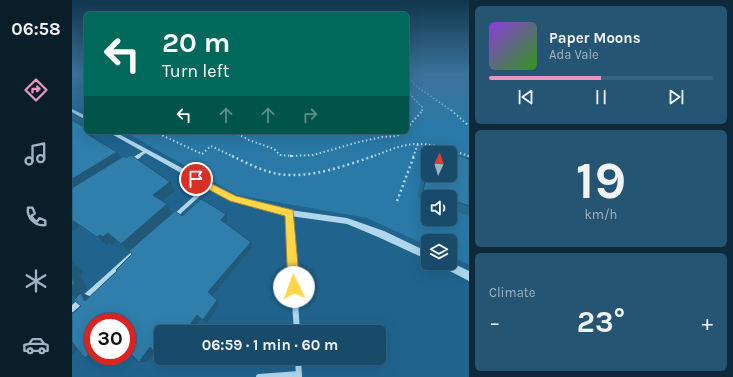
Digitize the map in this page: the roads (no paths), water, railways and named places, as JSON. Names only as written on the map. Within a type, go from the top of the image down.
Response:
[{"type":"street","points":[[72,110],[84,117]]},
{"type":"street","points":[[115,134],[234,199],[290,213],[347,221],[381,234],[421,253]]},
{"type":"street","points":[[126,164],[146,151]]},
{"type":"street","points":[[173,218],[208,186]]},
{"type":"street","points":[[290,213],[296,325]]},
{"type":"street","points":[[72,309],[137,250]]},
{"type":"street","points":[[457,270],[469,276]]},
{"type":"street","points":[[259,377],[299,376],[298,365]]}]
